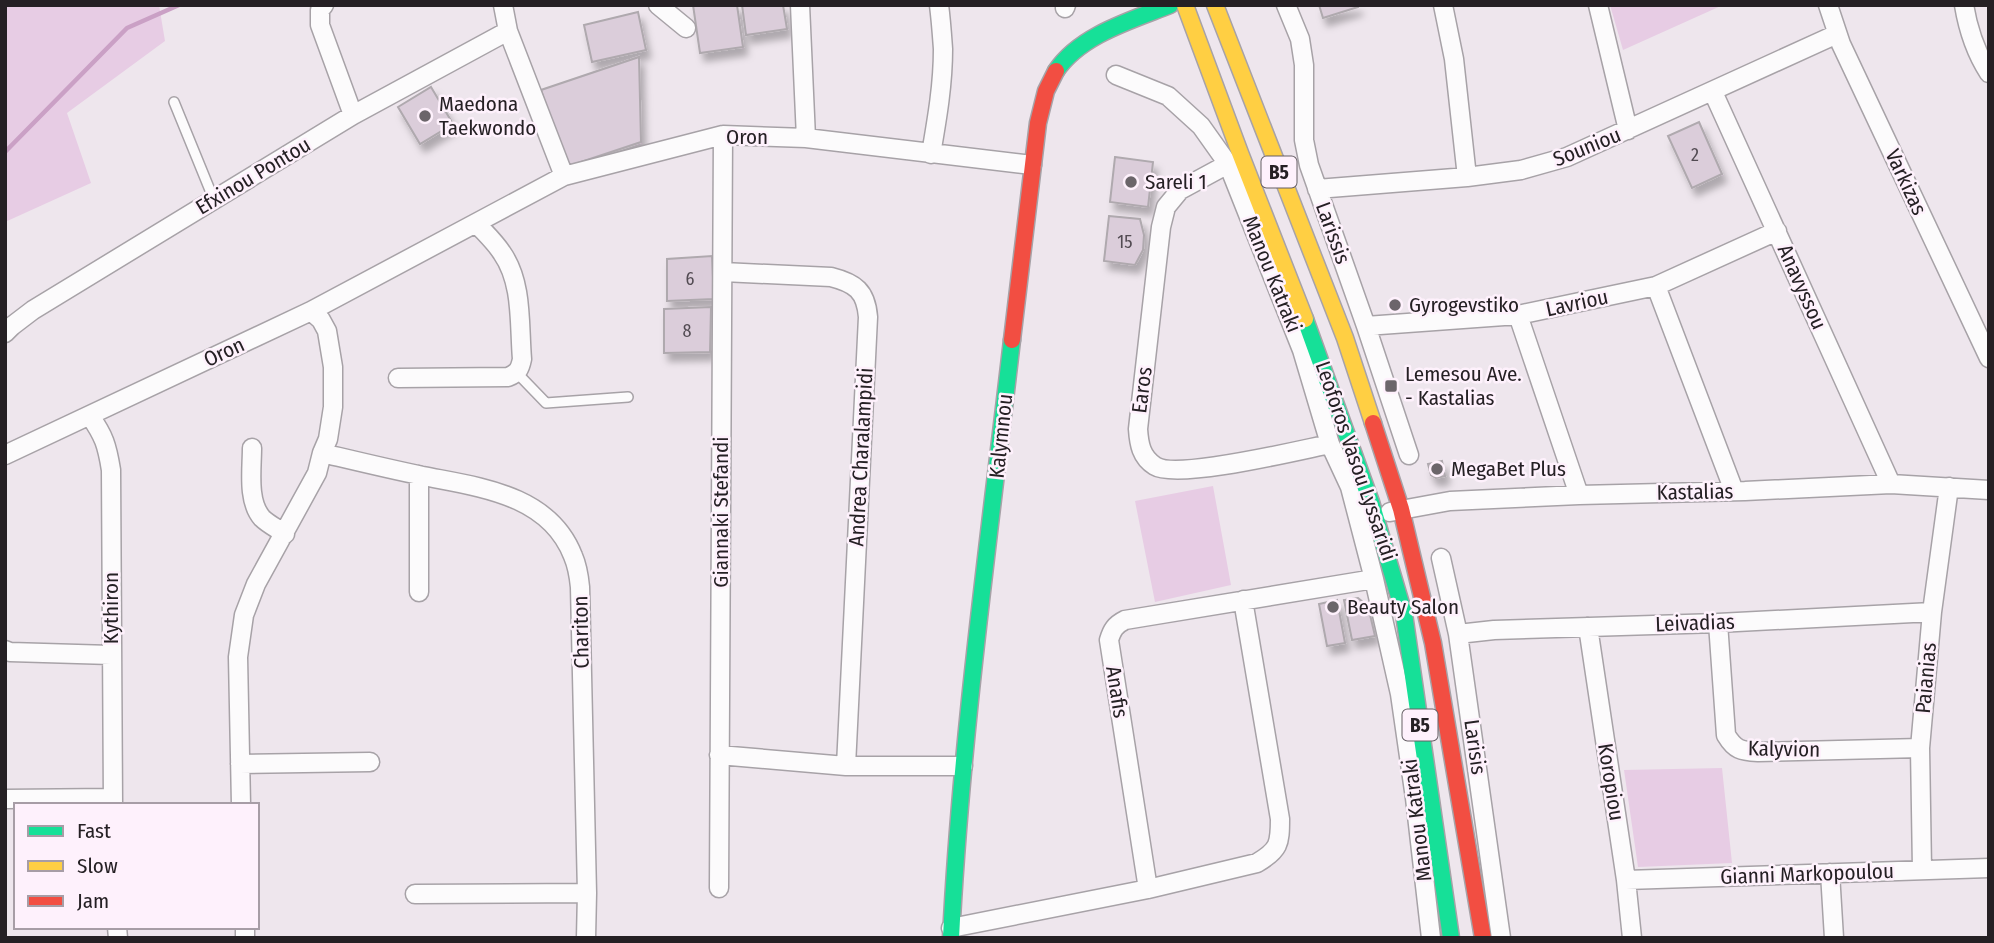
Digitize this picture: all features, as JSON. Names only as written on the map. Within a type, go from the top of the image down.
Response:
[{"type":"main road","name":"Kalymnou","points":[[951,933],[963,766],[1040,112],[1050,81],[1061,65],[1077,51],[1127,22],[1170,5]]},
{"type":"main road","name":"Leoforos Vasou Lyssaridi","points":[[1185,5],[1317,345],[1377,515],[1404,614],[1451,938]]},
{"type":"main road","name":"Leoforos Vasou Lyssaridi","points":[[1215,5],[1345,338],[1401,509],[1433,643],[1483,938]]},
{"type":"street","points":[[324,5],[320,10],[320,25],[353,115]]},
{"type":"street","points":[[503,5],[508,31],[564,176]]},
{"type":"street","points":[[658,5],[686,28]]},
{"type":"street","points":[[800,5],[806,138]]},
{"type":"street","points":[[931,154],[942,68],[939,5]]},
{"type":"street","name":"Larissis","points":[[1286,5],[1300,39],[1304,65],[1304,140],[1309,165],[1409,455]]},
{"type":"street","points":[[1443,5],[1454,60],[1467,177]]},
{"type":"street","points":[[1598,5],[1628,130]]},
{"type":"street","name":"Varkizas","points":[[1828,5],[1837,34],[1989,358]]},
{"type":"street","points":[[1964,5],[1967,22],[1982,63],[1989,73]]},
{"type":"street","name":"Efxinou Pontou","points":[[5,333],[33,310],[353,115],[508,31]]},
{"type":"street","name":"Souniou","points":[[1317,189],[1467,177],[1521,170],[1567,157],[1837,34]]},
{"type":"street","name":"Manou Katraki","points":[[1116,75],[1168,96],[1201,126],[1228,164],[1302,350],[1330,444],[1350,487],[1400,694],[1431,938]]},
{"type":"street","name":"Anavyssou","points":[[1713,92],[1891,484]]},
{"type":"street","name":"Oron","points":[[9,447],[90,416],[311,311],[564,176],[723,135],[806,138],[1032,165]]},
{"type":"street","name":"Giannaki Stefandi","points":[[719,888],[723,135]]},
{"type":"street","name":"Earos","points":[[1228,164],[1180,190],[1166,207],[1161,228],[1139,416],[1139,446],[1146,458],[1157,468],[1176,470],[1214,467],[1330,444]]},
{"type":"street","points":[[398,378],[508,377],[517,373],[521,367],[516,281],[501,251],[477,224]]},
{"type":"street","name":"Lavriou","points":[[1366,326],[1518,315],[1656,286],[1777,231]]},
{"type":"street","name":"Andrea Charalampidi","points":[[723,272],[831,277],[854,285],[867,303],[846,766]]},
{"type":"street","points":[[1656,286],[1734,491]]},
{"type":"street","points":[[241,803],[238,668],[240,632],[256,584],[317,473],[328,439],[333,407],[333,367],[327,331],[321,320],[311,311]]},
{"type":"street","points":[[1518,315],[1579,495]]},
{"type":"street","name":"Kythiron","points":[[90,416],[103,434],[111,470],[113,801]]},
{"type":"street","points":[[252,448],[253,496],[256,508],[263,519],[285,534]]},
{"type":"street","name":"Chariton","points":[[322,453],[513,497],[553,524],[569,545],[575,558],[580,587],[586,938]]},
{"type":"street","points":[[419,475],[419,592]]},
{"type":"street","name":"Kastalias","points":[[1377,515],[1450,501],[1579,495],[1891,484],[1989,490]]},
{"type":"street","name":"Paianias","points":[[1922,869],[1920,748],[1932,612],[1950,487]]},
{"type":"street","name":"Larisis","points":[[1441,558],[1458,634],[1501,938]]},
{"type":"street","name":"Anafis","points":[[1148,889],[1109,640],[1112,630],[1125,620],[1374,579]]},
{"type":"street","points":[[951,933],[1257,863],[1272,854],[1280,841],[1280,819],[1243,600]]},
{"type":"street","name":"Leivadias","points":[[1458,634],[1932,612]]},
{"type":"street","name":"Kalyvion","points":[[1718,623],[1726,735],[1732,745],[1743,751],[1758,752],[1920,748]]},
{"type":"street","name":"Koropiou","points":[[1588,627],[1626,880],[1632,938]]},
{"type":"street","points":[[5,650],[111,655]]},
{"type":"street","points":[[719,755],[846,766],[963,766]]},
{"type":"street","points":[[240,764],[370,761]]},
{"type":"street","points":[[5,799],[113,801]]},
{"type":"street","name":"Gianni Markopoulou","points":[[1626,880],[1989,868]]},
{"type":"street","points":[[1830,873],[1834,938]]},
{"type":"street","points":[[415,894],[587,893]]},
{"type":"lane","points":[[174,102],[214,200]]},
{"type":"lane","points":[[517,373],[546,403],[628,397]]},
{"type":"shaded area","points":[[5,5],[159,5],[165,41],[67,113],[91,183],[5,222]]},
{"type":"shaded area","points":[[1610,5],[1723,5],[1623,50]]},
{"type":"shaded area","points":[[1213,486],[1231,585],[1155,602],[1135,501]]},
{"type":"shaded area","points":[[1722,768],[1732,863],[1638,867],[1624,770]]},
{"type":"building","points":[[693,5],[737,5],[743,47],[700,53]]},
{"type":"building","points":[[742,5],[783,5],[787,29],[746,35]]},
{"type":"building","points":[[1319,5],[1358,5],[1358,7],[1323,18]]},
{"type":"building","points":[[638,12],[646,50],[592,62],[584,25]]},
{"type":"building","points":[[639,57],[641,142],[566,167],[541,90]]},
{"type":"building","name":"Maedona Taekwondo","points":[[431,87],[453,124],[420,144],[398,107]]},
{"type":"building","points":[[1699,122],[1722,174],[1692,188],[1668,136]]},
{"type":"building","name":"Sareli 1","points":[[1115,157],[1153,162],[1148,207],[1110,202]]},
{"type":"building","points":[[1109,216],[1140,219],[1144,235],[1143,250],[1135,265],[1104,261]]},
{"type":"building","points":[[712,256],[714,299],[667,301],[667,259]]},
{"type":"building","points":[[711,307],[710,352],[664,353],[664,309]]},
{"type":"building","name":"MegaBet Plus","points":[[1442,461],[1445,476],[1436,478],[1431,475],[1428,464]]},
{"type":"building","points":[[1358,598],[1368,606],[1375,636],[1352,640],[1344,600]]},
{"type":"building","points":[[1337,600],[1345,643],[1327,646],[1319,604]]},
{"type":"waterway","points":[[5,152],[127,28],[179,5]]},
{"type":"traffic: fast","points":[[1056,71],[1066,58],[1093,38],[1170,5]]},
{"type":"traffic: fast","points":[[1305,319],[1371,502],[1404,614],[1451,938]]},
{"type":"traffic: fast","points":[[951,938],[969,713],[1012,340]]},
{"type":"traffic: slow","points":[[1185,5],[1305,319]]},
{"type":"traffic: slow","points":[[1215,5],[1345,338],[1373,423]]},
{"type":"traffic: jam","points":[[1012,340],[1038,123],[1046,91],[1056,71]]},
{"type":"traffic: jam","points":[[1373,423],[1401,509],[1433,643],[1483,938]]},
{"type":"place","name":"Maedona Taekwondo","points":[[425,116]]},
{"type":"place","name":"Sareli 1","points":[[1131,182]]},
{"type":"place","name":"Gyrogevstiko","points":[[1395,305]]},
{"type":"place","name":"Lemesou Ave. - Kastalias","points":[[1391,386]]},
{"type":"place","name":"MegaBet Plus","points":[[1437,469]]},
{"type":"place","name":"Beauty Salon","points":[[1333,607]]}]
